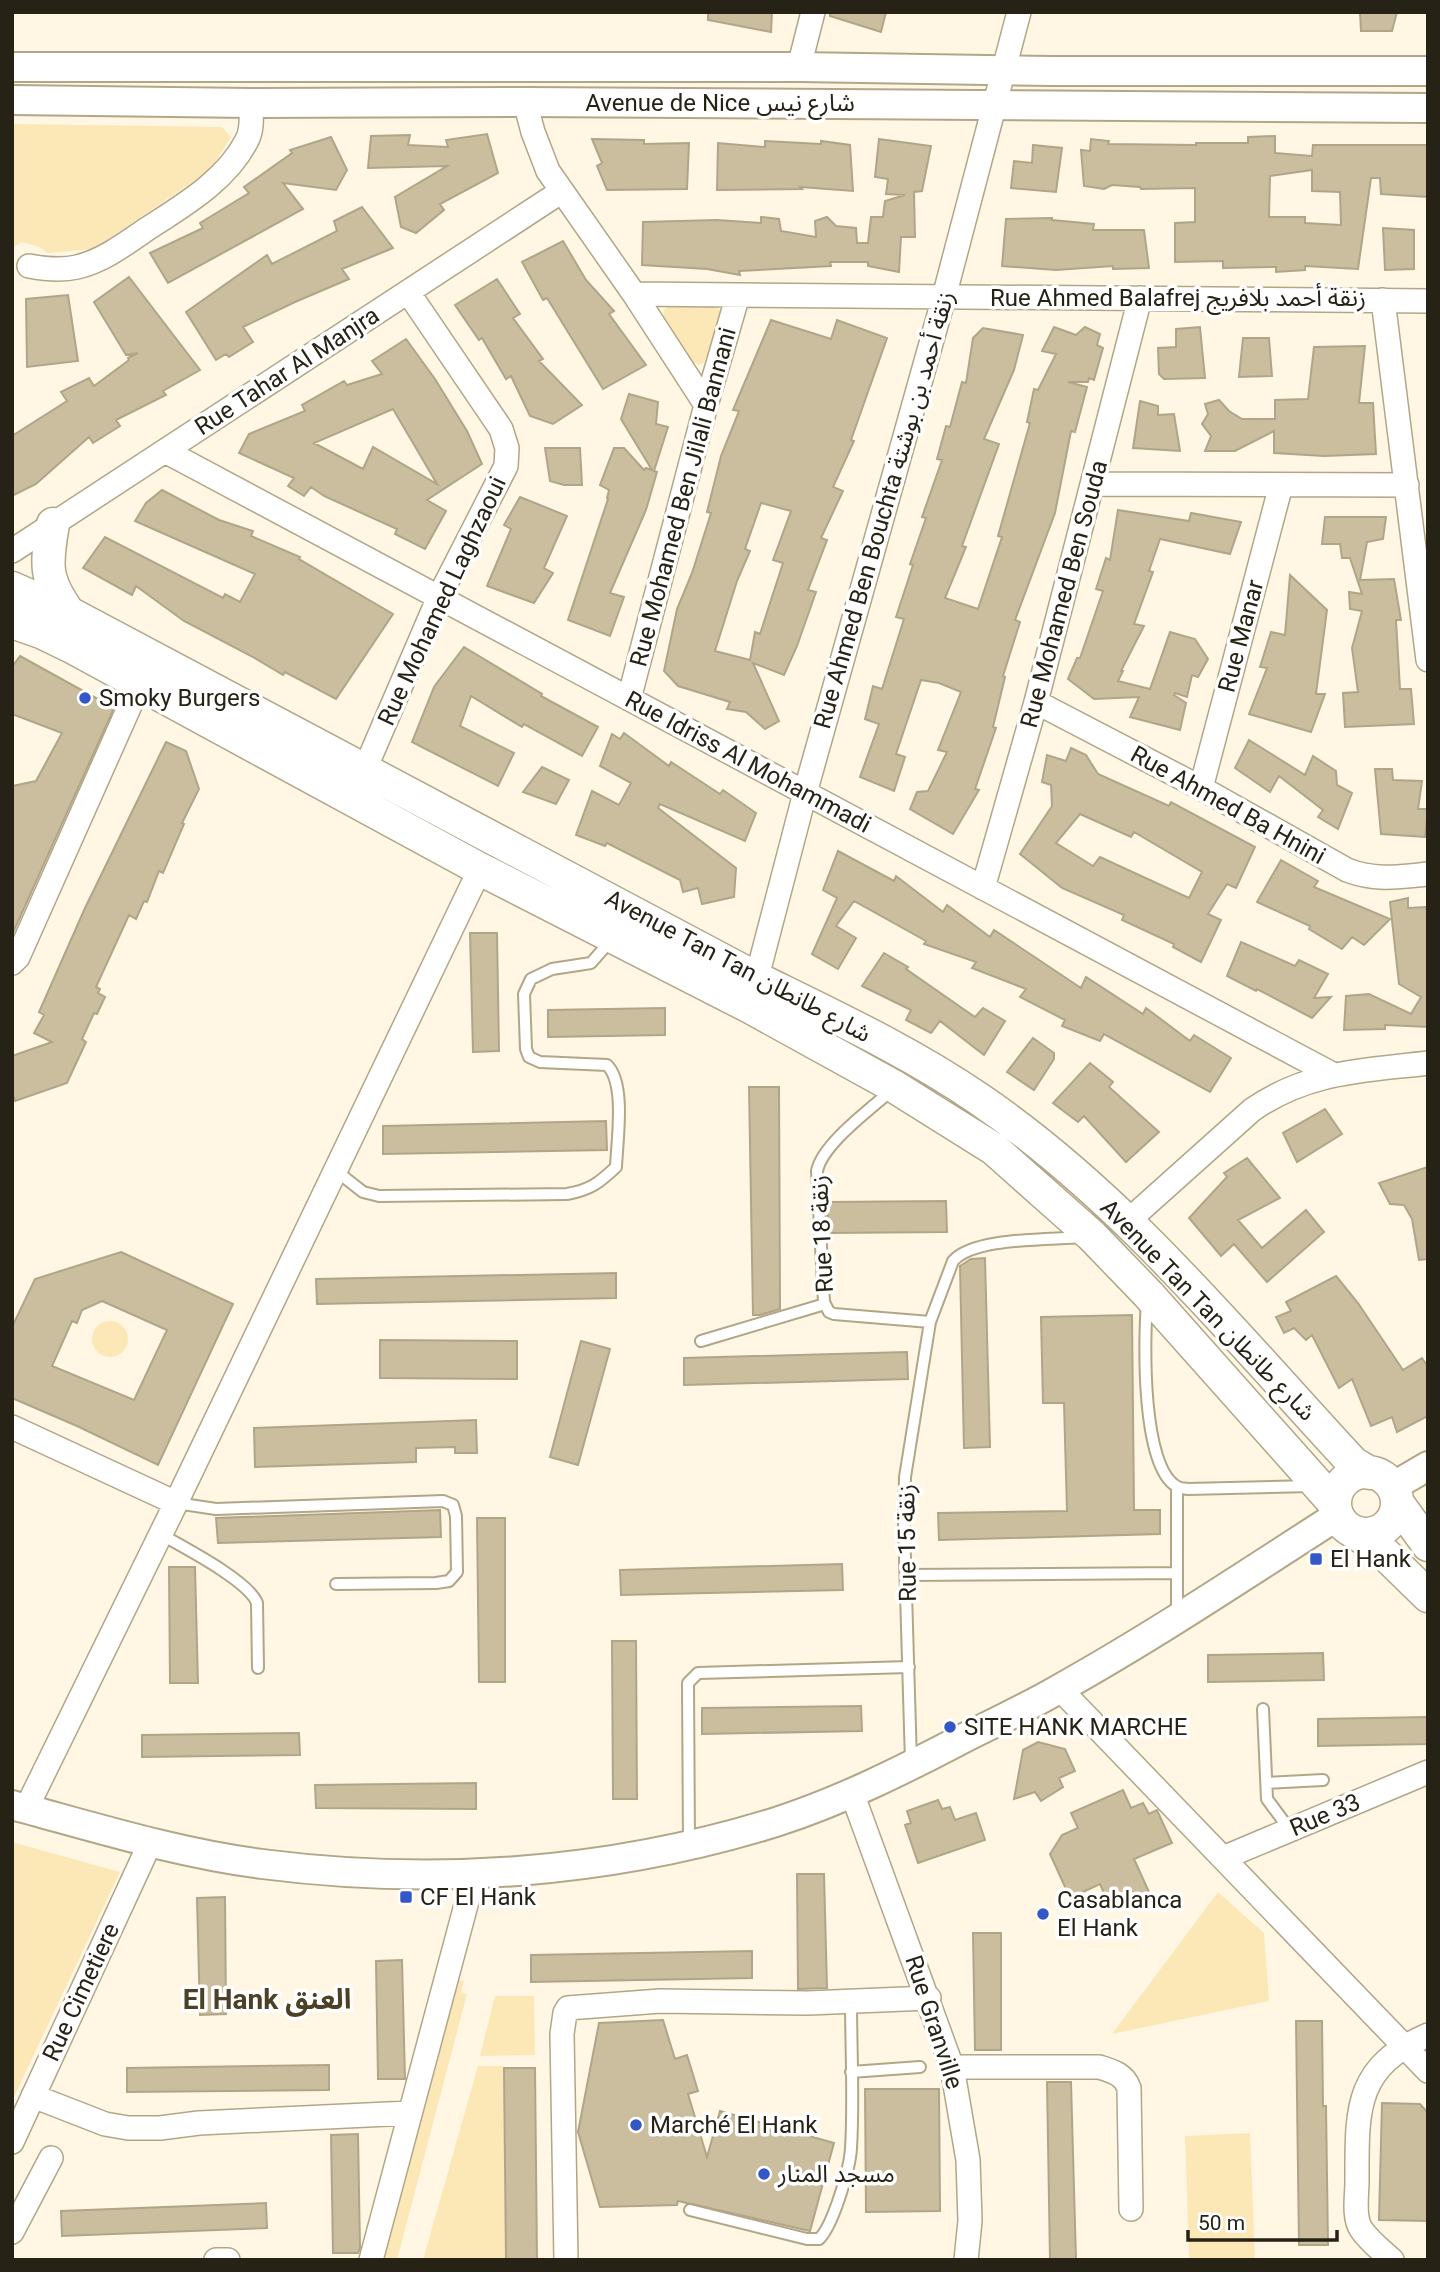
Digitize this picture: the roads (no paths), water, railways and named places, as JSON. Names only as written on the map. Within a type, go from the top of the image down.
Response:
[{"type":"main road","points":[[53,524],[47,560],[48,572],[55,593],[69,613]]},
{"type":"main road","name":"Avenue Tan Tan شارع طانطان","points":[[12,587],[69,613],[365,769],[753,993],[994,1149],[1092,1236],[1148,1294],[1337,1510],[1428,1596]]},
{"type":"main road","name":"Avenue Tan Tan شارع طانطان","points":[[12,622],[70,646],[480,869],[614,937],[753,993],[864,1032],[979,1099],[1054,1156],[1128,1221],[1353,1463],[1386,1487],[1428,1545]]},
{"type":"main road","points":[[1359,1473],[1386,1487],[1395,1512],[1384,1529],[1374,1533],[1337,1510],[1336,1494],[1341,1484],[1359,1473]]},
{"type":"street","points":[[799,66],[813,12]]},
{"type":"street","name":"Rue Ahmed Ben Bouchta زنقة أحمد بن بوشتة","points":[[753,993],[805,793],[944,297],[1018,12]]},
{"type":"street","name":"Avenue de Nice شارع نيس","points":[[12,67],[799,66],[1428,72]]},
{"type":"street","name":"Avenue de Nice شارع نيس","points":[[12,100],[1428,108]]},
{"type":"street","points":[[525,102],[548,171],[634,294],[706,405]]},
{"type":"street","points":[[29,265],[64,269],[99,260],[194,198],[222,173],[247,142],[251,103]]},
{"type":"street","name":"Rue Tahar Al Manjra","points":[[12,551],[562,191]]},
{"type":"street","name":"Rue Mohamed Laghzaoui","points":[[365,769],[439,597],[506,467],[507,448],[501,429],[408,292]]},
{"type":"street","name":"Rue Ahmed Balafrej زنقة أحمد بلافريج","points":[[634,294],[1428,300]]},
{"type":"street","name":"Rue Mohamed Ben Jilali Bannani","points":[[629,699],[706,405],[738,295]]},
{"type":"street","name":"Rue Mohamed Ben Souda","points":[[983,888],[1036,702],[1140,298]]},
{"type":"street","points":[[1383,300],[1428,660]]},
{"type":"street","name":"Rue Idriss Al Mohammadi","points":[[165,451],[1332,1074]]},
{"type":"street","points":[[1093,484],[1407,485]]},
{"type":"street","name":"Rue Manar","points":[[1201,788],[1281,485]]},
{"type":"street","points":[[12,963],[18,957],[140,683]]},
{"type":"street","name":"Rue Ahmed Ba Hnini","points":[[1036,702],[1201,788],[1347,870],[1382,879],[1428,874]]},
{"type":"street","points":[[480,869],[176,1503],[19,1807],[151,1841],[259,1864],[341,1872],[474,1875],[592,1864],[689,1846],[778,1821],[852,1793],[911,1766],[1060,1689],[1177,1618],[1337,1510]]},
{"type":"street","points":[[1128,1221],[1268,1099],[1303,1082],[1332,1074],[1428,1063]]},
{"type":"street","points":[[12,1427],[176,1503]]},
{"type":"street","points":[[1386,1487],[1428,1466]]},
{"type":"street","points":[[1060,1689],[1428,2071]]},
{"type":"street","name":"Rue 33","points":[[1223,1858],[1428,1772]]},
{"type":"street","name":"Rue Granville","points":[[852,1793],[952,2067],[969,2173],[970,2221],[966,2260]]},
{"type":"street","name":"Rue Cimetiere","points":[[12,2142],[151,1841]]},
{"type":"street","points":[[371,2260],[474,1875]]},
{"type":"street","points":[[566,2260],[562,2034],[568,2008],[660,2001],[851,2001],[929,1998]]},
{"type":"street","points":[[1392,2260],[1372,2243],[1358,2223],[1357,2144],[1361,2104],[1366,2086],[1380,2067],[1403,2046],[1428,2035]]},
{"type":"street","points":[[952,2067],[1099,2067],[1122,2076],[1129,2088],[1131,2208]]},
{"type":"street","points":[[33,2096],[105,2124],[128,2128],[409,2113]]},
{"type":"street","points":[[12,2232],[51,2158]]},
{"type":"street","points":[[216,2260],[228,2260]]},
{"type":"lane","points":[[335,1170],[363,1192],[379,1196],[567,1194],[586,1191],[603,1179],[616,1167],[618,1087],[613,1072],[607,1065],[540,1062],[529,1057],[526,1049],[524,994],[531,979],[552,969],[591,963],[614,937]]},
{"type":"lane","name":"Rue 18 زنقة","points":[[895,1087],[832,1143],[819,1161],[820,1239],[825,1304],[829,1312],[834,1314],[930,1322]]},
{"type":"lane","name":"Rue 15 زنقة","points":[[911,1766],[905,1477],[930,1322],[953,1261],[967,1250],[995,1244],[1092,1236]]},
{"type":"lane","points":[[1148,1294],[1145,1323],[1146,1397],[1160,1464],[1168,1478],[1177,1487],[1337,1510]]},
{"type":"lane","points":[[701,1341],[825,1304]]},
{"type":"lane","points":[[1177,1487],[1177,1618]]},
{"type":"lane","points":[[176,1503],[216,1509],[443,1501],[453,1505],[456,1516],[457,1572],[449,1580],[436,1583],[336,1584]]},
{"type":"lane","points":[[159,1534],[206,1560],[254,1594],[257,1603],[258,1668]]},
{"type":"lane","points":[[906,1575],[1177,1573]]},
{"type":"lane","points":[[689,1846],[688,1683],[698,1673],[909,1667]]},
{"type":"lane","points":[[1263,1709],[1269,1803],[1290,1830]]},
{"type":"lane","points":[[1267,1783],[1323,1780]]},
{"type":"lane","points":[[690,2210],[807,2239],[819,2239],[826,2233],[851,2151],[851,2001]]},
{"type":"lane","points":[[851,2072],[920,2067]]},
{"type":"place","name":"Smoky Burgers","points":[[85,698]]},
{"type":"place","name":"El Hank","points":[[1316,1559]]},
{"type":"place","name":"SITE HANK MARCHE","points":[[950,1727]]},
{"type":"place","name":"CF El Hank","points":[[406,1897]]},
{"type":"place","name":"Casablanca El Hank","points":[[1043,1914]]},
{"type":"place","name":"Marché El Hank","points":[[636,2125]]},
{"type":"place","name":"مسجد المنار","points":[[764,2174]]},
{"type":"district","name":"El Hank العنق","points":[[267,1999]]}]
